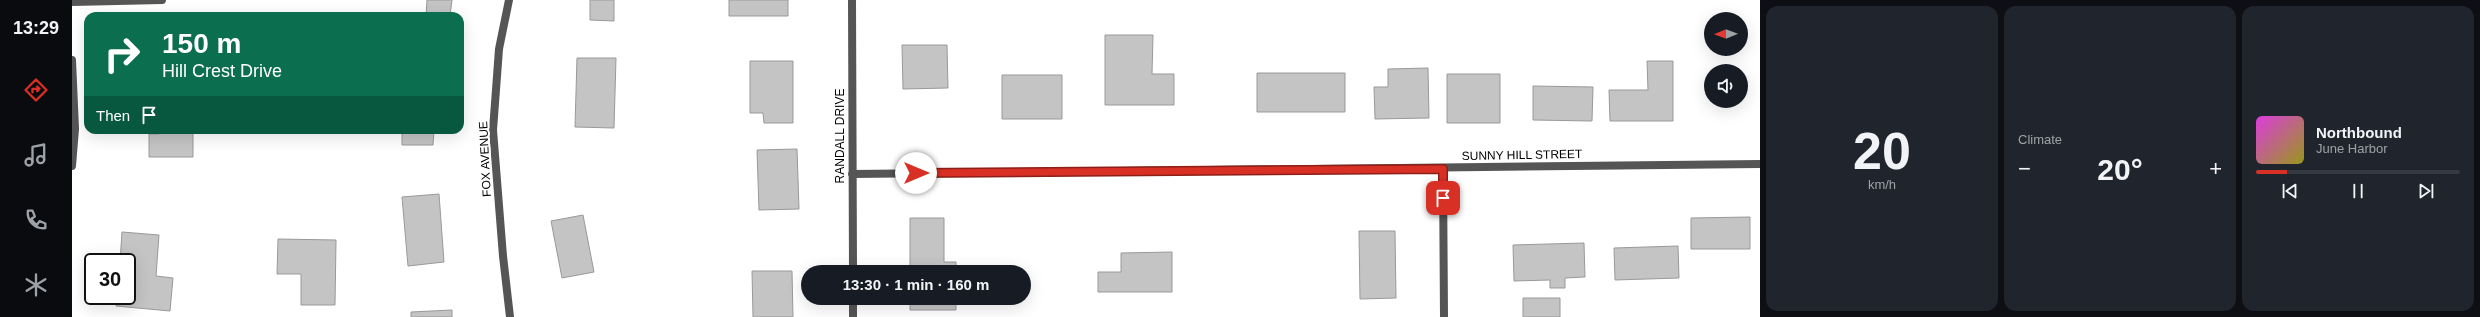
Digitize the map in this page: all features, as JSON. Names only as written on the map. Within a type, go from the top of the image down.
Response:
[{"type":"street","points":[[72,2],[162,0]]},
{"type":"street","name":"FOX AVENUE","points":[[509,0],[499,49],[493,130],[503,256],[510,317]]},
{"type":"street","name":"RANDALL DRIVE","points":[[852,0],[853,265]]},
{"type":"street","points":[[72,60],[75,130],[72,166]]},
{"type":"street","name":"SUNNY HILL STREET","points":[[852,174],[1443,169],[1760,164]]},
{"type":"street","points":[[1443,169],[1444,317]]},
{"type":"street","points":[[853,305],[853,317]]},
{"type":"building","points":[[427,0],[452,0],[450,12],[426,12]]},
{"type":"building","points":[[590,0],[614,0],[614,21],[590,20]]},
{"type":"building","points":[[729,0],[788,0],[788,16],[729,16]]},
{"type":"building","points":[[1105,35],[1153,35],[1152,74],[1174,74],[1174,105],[1105,105]]},
{"type":"building","points":[[902,45],[947,45],[948,88],[903,89]]},
{"type":"building","points":[[577,58],[616,58],[614,128],[575,127]]},
{"type":"building","points":[[750,61],[793,61],[793,123],[764,123],[763,113],[750,113]]},
{"type":"building","points":[[1647,61],[1673,61],[1673,121],[1610,121],[1609,90],[1648,90]]},
{"type":"building","points":[[1428,68],[1429,118],[1375,119],[1374,87],[1388,87],[1388,69]]},
{"type":"building","points":[[1257,73],[1345,73],[1345,112],[1257,112]]},
{"type":"building","points":[[1447,74],[1500,74],[1500,123],[1447,123]]},
{"type":"building","points":[[1002,75],[1062,75],[1062,119],[1002,119]]},
{"type":"building","points":[[1533,86],[1593,87],[1592,121],[1533,120]]},
{"type":"building","points":[[149,134],[193,134],[193,157],[149,157]]},
{"type":"building","points":[[402,134],[434,134],[433,145],[402,145]]},
{"type":"building","points":[[797,149],[799,209],[759,210],[757,150]]},
{"type":"building","points":[[439,194],[444,262],[408,266],[402,197]]},
{"type":"building","points":[[583,215],[594,272],[562,278],[551,221]]},
{"type":"building","points":[[1750,217],[1750,249],[1691,249],[1691,218]]},
{"type":"building","points":[[910,218],[944,218],[944,262],[956,262],[956,265],[910,265]]},
{"type":"building","points":[[1359,231],[1395,231],[1396,298],[1360,299]]},
{"type":"building","points":[[122,232],[159,235],[156,276],[173,278],[170,311],[116,306],[136,305],[136,253],[121,253]]},
{"type":"building","points":[[278,239],[336,240],[335,305],[301,305],[301,274],[277,274]]},
{"type":"building","points":[[1584,243],[1585,277],[1565,278],[1565,288],[1550,288],[1550,280],[1514,281],[1513,245]]},
{"type":"building","points":[[1678,246],[1679,278],[1615,280],[1614,248]]},
{"type":"building","points":[[1172,252],[1172,292],[1098,292],[1098,272],[1121,272],[1121,253]]},
{"type":"building","points":[[752,271],[792,271],[793,317],[753,317]]},
{"type":"building","points":[[1523,298],[1560,298],[1560,317],[1523,317]]},
{"type":"building","points":[[910,305],[956,305],[956,310],[910,310]]},
{"type":"building","points":[[452,310],[452,317],[411,317],[411,312]]},
{"type":"route","points":[[916,173],[1443,169],[1443,198]]}]
